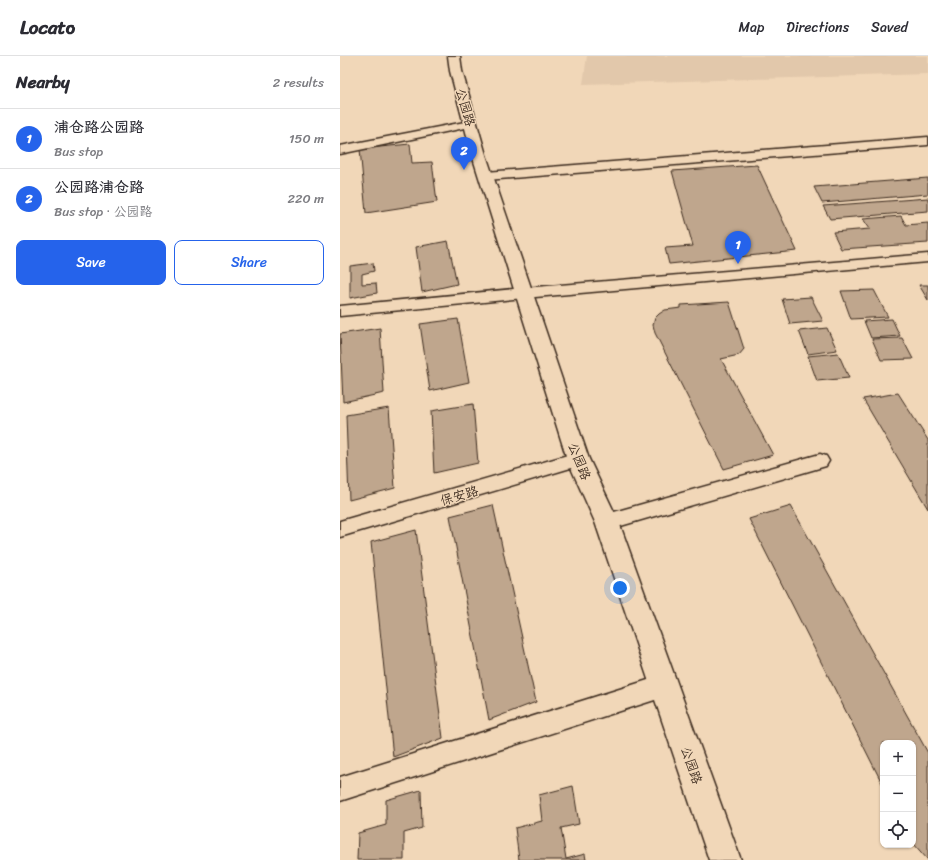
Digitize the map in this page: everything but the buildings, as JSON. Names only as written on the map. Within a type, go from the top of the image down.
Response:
[{"type":"street","name":"公园路","points":[[454,56],[456,71],[470,124],[578,460],[607,522],[725,860]]},
{"type":"street","points":[[340,150],[470,124]]},
{"type":"street","points":[[486,176],[928,141]]},
{"type":"street","points":[[340,311],[524,293],[928,258]]},
{"type":"street","name":"保安路","points":[[340,529],[578,460]]},
{"type":"street","points":[[607,522],[820,461]]},
{"type":"street","points":[[340,789],[664,686]]},
{"type":"shaded area","points":[[587,56],[928,56],[928,74],[583,84]]},
{"type":"place","name":"公园路浦仓路","points":[[464,170]]},
{"type":"place","name":"浦仓路公园路","points":[[738,264]]}]
